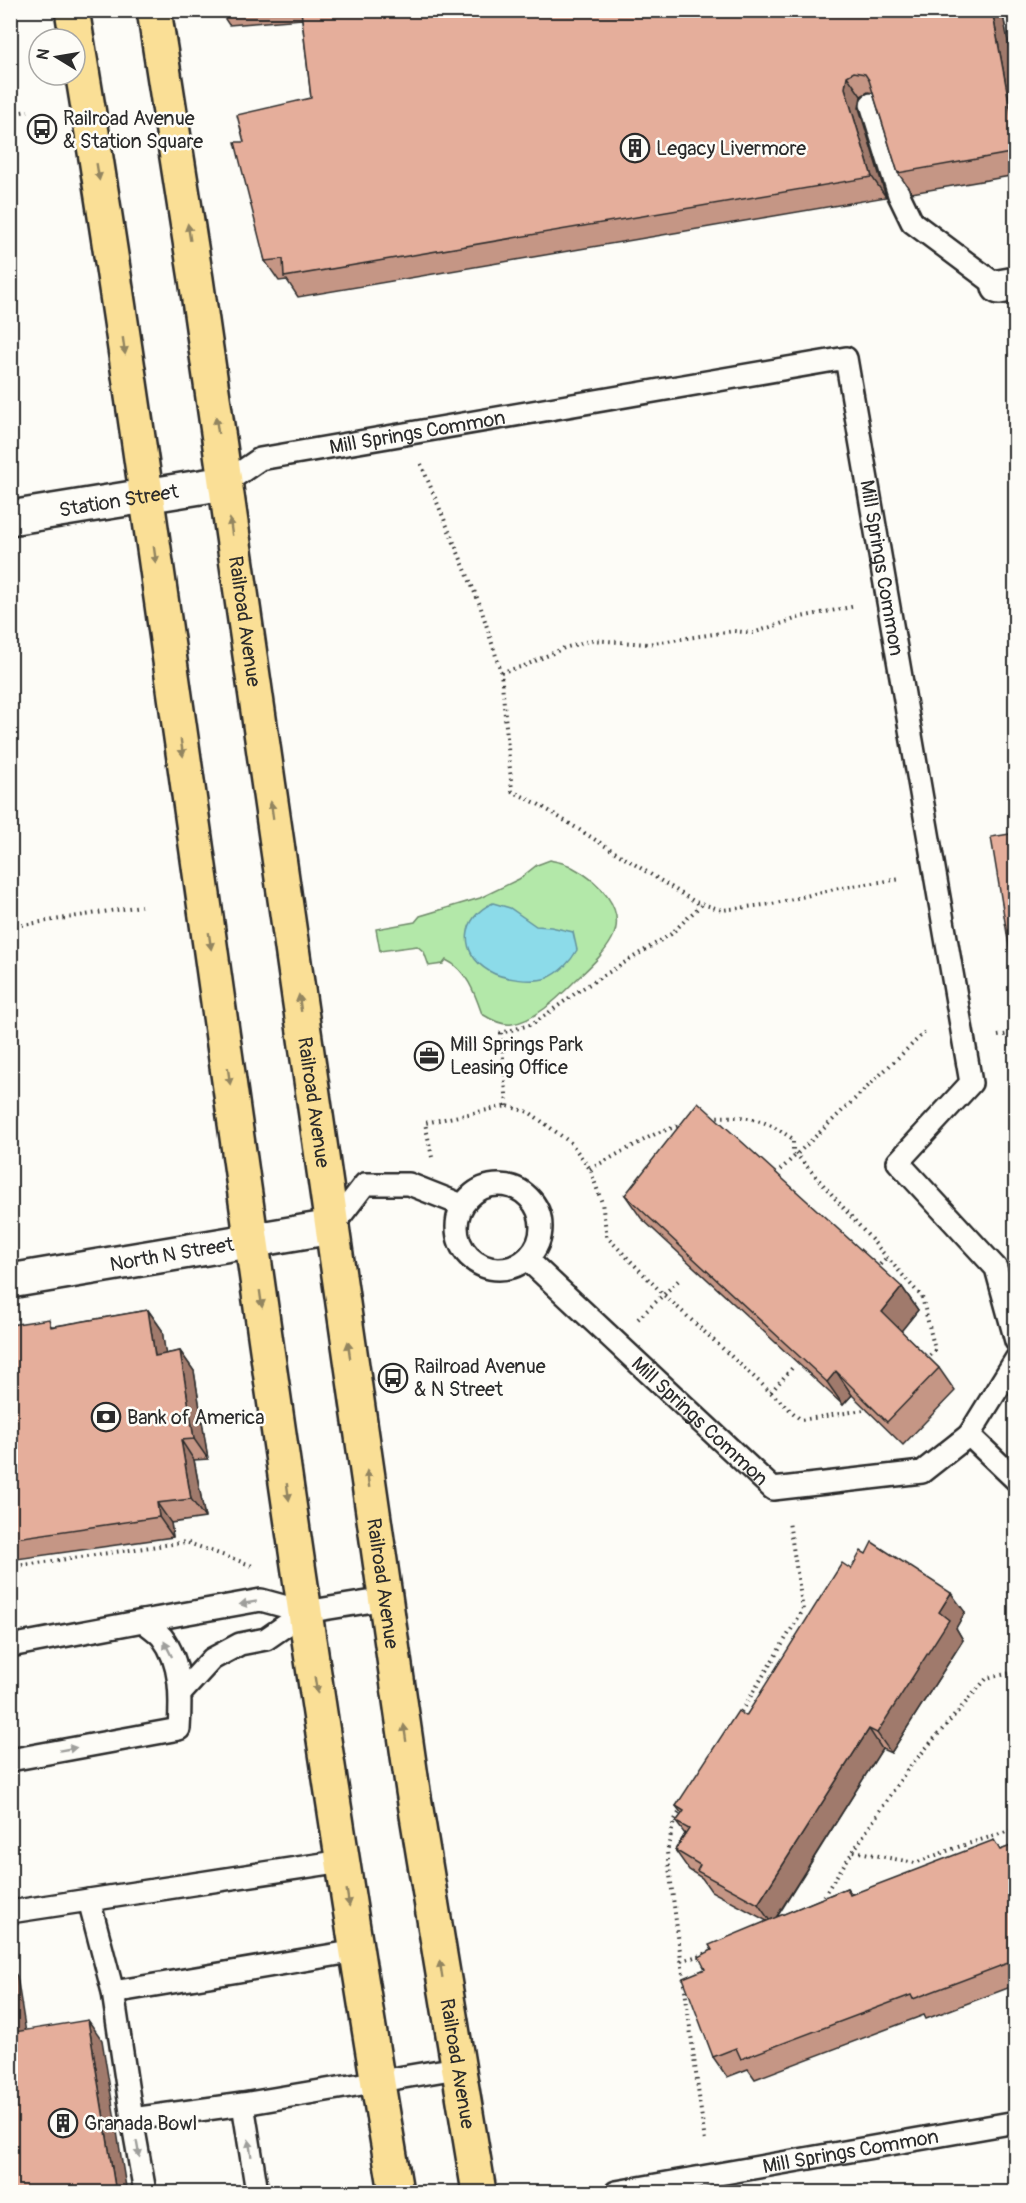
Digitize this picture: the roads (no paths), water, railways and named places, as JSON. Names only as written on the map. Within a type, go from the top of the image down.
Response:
[{"type":"main road","points":[[72,10],[147,497],[305,1612],[396,2193]]},
{"type":"main road","name":"Railroad Avenue","points":[[154,10],[225,483],[413,1791],[479,2193]]},
{"type":"street","name":"Station Street","points":[[10,518],[225,483]]},
{"type":"street","name":"North N Street","points":[[10,1281],[332,1227]]},
{"type":"lane","points":[[871,104],[899,195],[912,222],[1007,286]]},
{"type":"lane","name":"Mill Springs Common","points":[[225,483],[260,459],[846,358],[971,1083],[898,1162],[996,1268],[1016,1341]]},
{"type":"lane","points":[[332,1227],[366,1184],[409,1184],[462,1205]]},
{"type":"lane","points":[[500,1184],[514,1186],[527,1194],[536,1205],[541,1218],[541,1233],[536,1247],[527,1259],[516,1266],[490,1269],[477,1263],[467,1255],[460,1243],[457,1231],[462,1205],[472,1193],[484,1186],[500,1184]]},
{"type":"lane","name":"Mill Springs Common","points":[[527,1259],[773,1490],[922,1472],[969,1435],[1016,1359]]},
{"type":"lane","points":[[969,1435],[1016,1480]]},
{"type":"lane","points":[[10,1646],[261,1600],[305,1612],[386,1599]]},
{"type":"lane","points":[[182,1693],[213,1659],[240,1644],[266,1639],[305,1612]]},
{"type":"lane","points":[[10,1760],[179,1730],[182,1693],[173,1660],[162,1637],[143,1622]]},
{"type":"lane","points":[[10,1912],[343,1861]]},
{"type":"lane","points":[[89,1900],[113,1992],[145,2193]]},
{"type":"lane","points":[[113,1992],[357,1951]]},
{"type":"lane","points":[[132,2119],[243,2104],[457,2068]]},
{"type":"lane","points":[[243,2104],[257,2193]]},
{"type":"lane","name":"Mill Springs Common","points":[[616,2193],[1016,2121]]},
{"type":"water","points":[[493,903],[510,908],[536,926],[573,932],[577,950],[572,958],[556,973],[541,979],[517,979],[489,971],[472,955],[467,936],[469,926],[475,917],[482,909]]},
{"type":"place","name":"Railroad Avenue & Station Square","points":[[42,129]]},
{"type":"place","name":"Legacy Livermore","points":[[635,148]]},
{"type":"place","name":"Mill Springs Park Leasing Office","points":[[429,1056]]},
{"type":"place","name":"Railroad Avenue & N Street","points":[[393,1378]]},
{"type":"place","name":"Bank of America","points":[[106,1417]]},
{"type":"place","name":"Granada Bowl","points":[[63,2123]]}]
